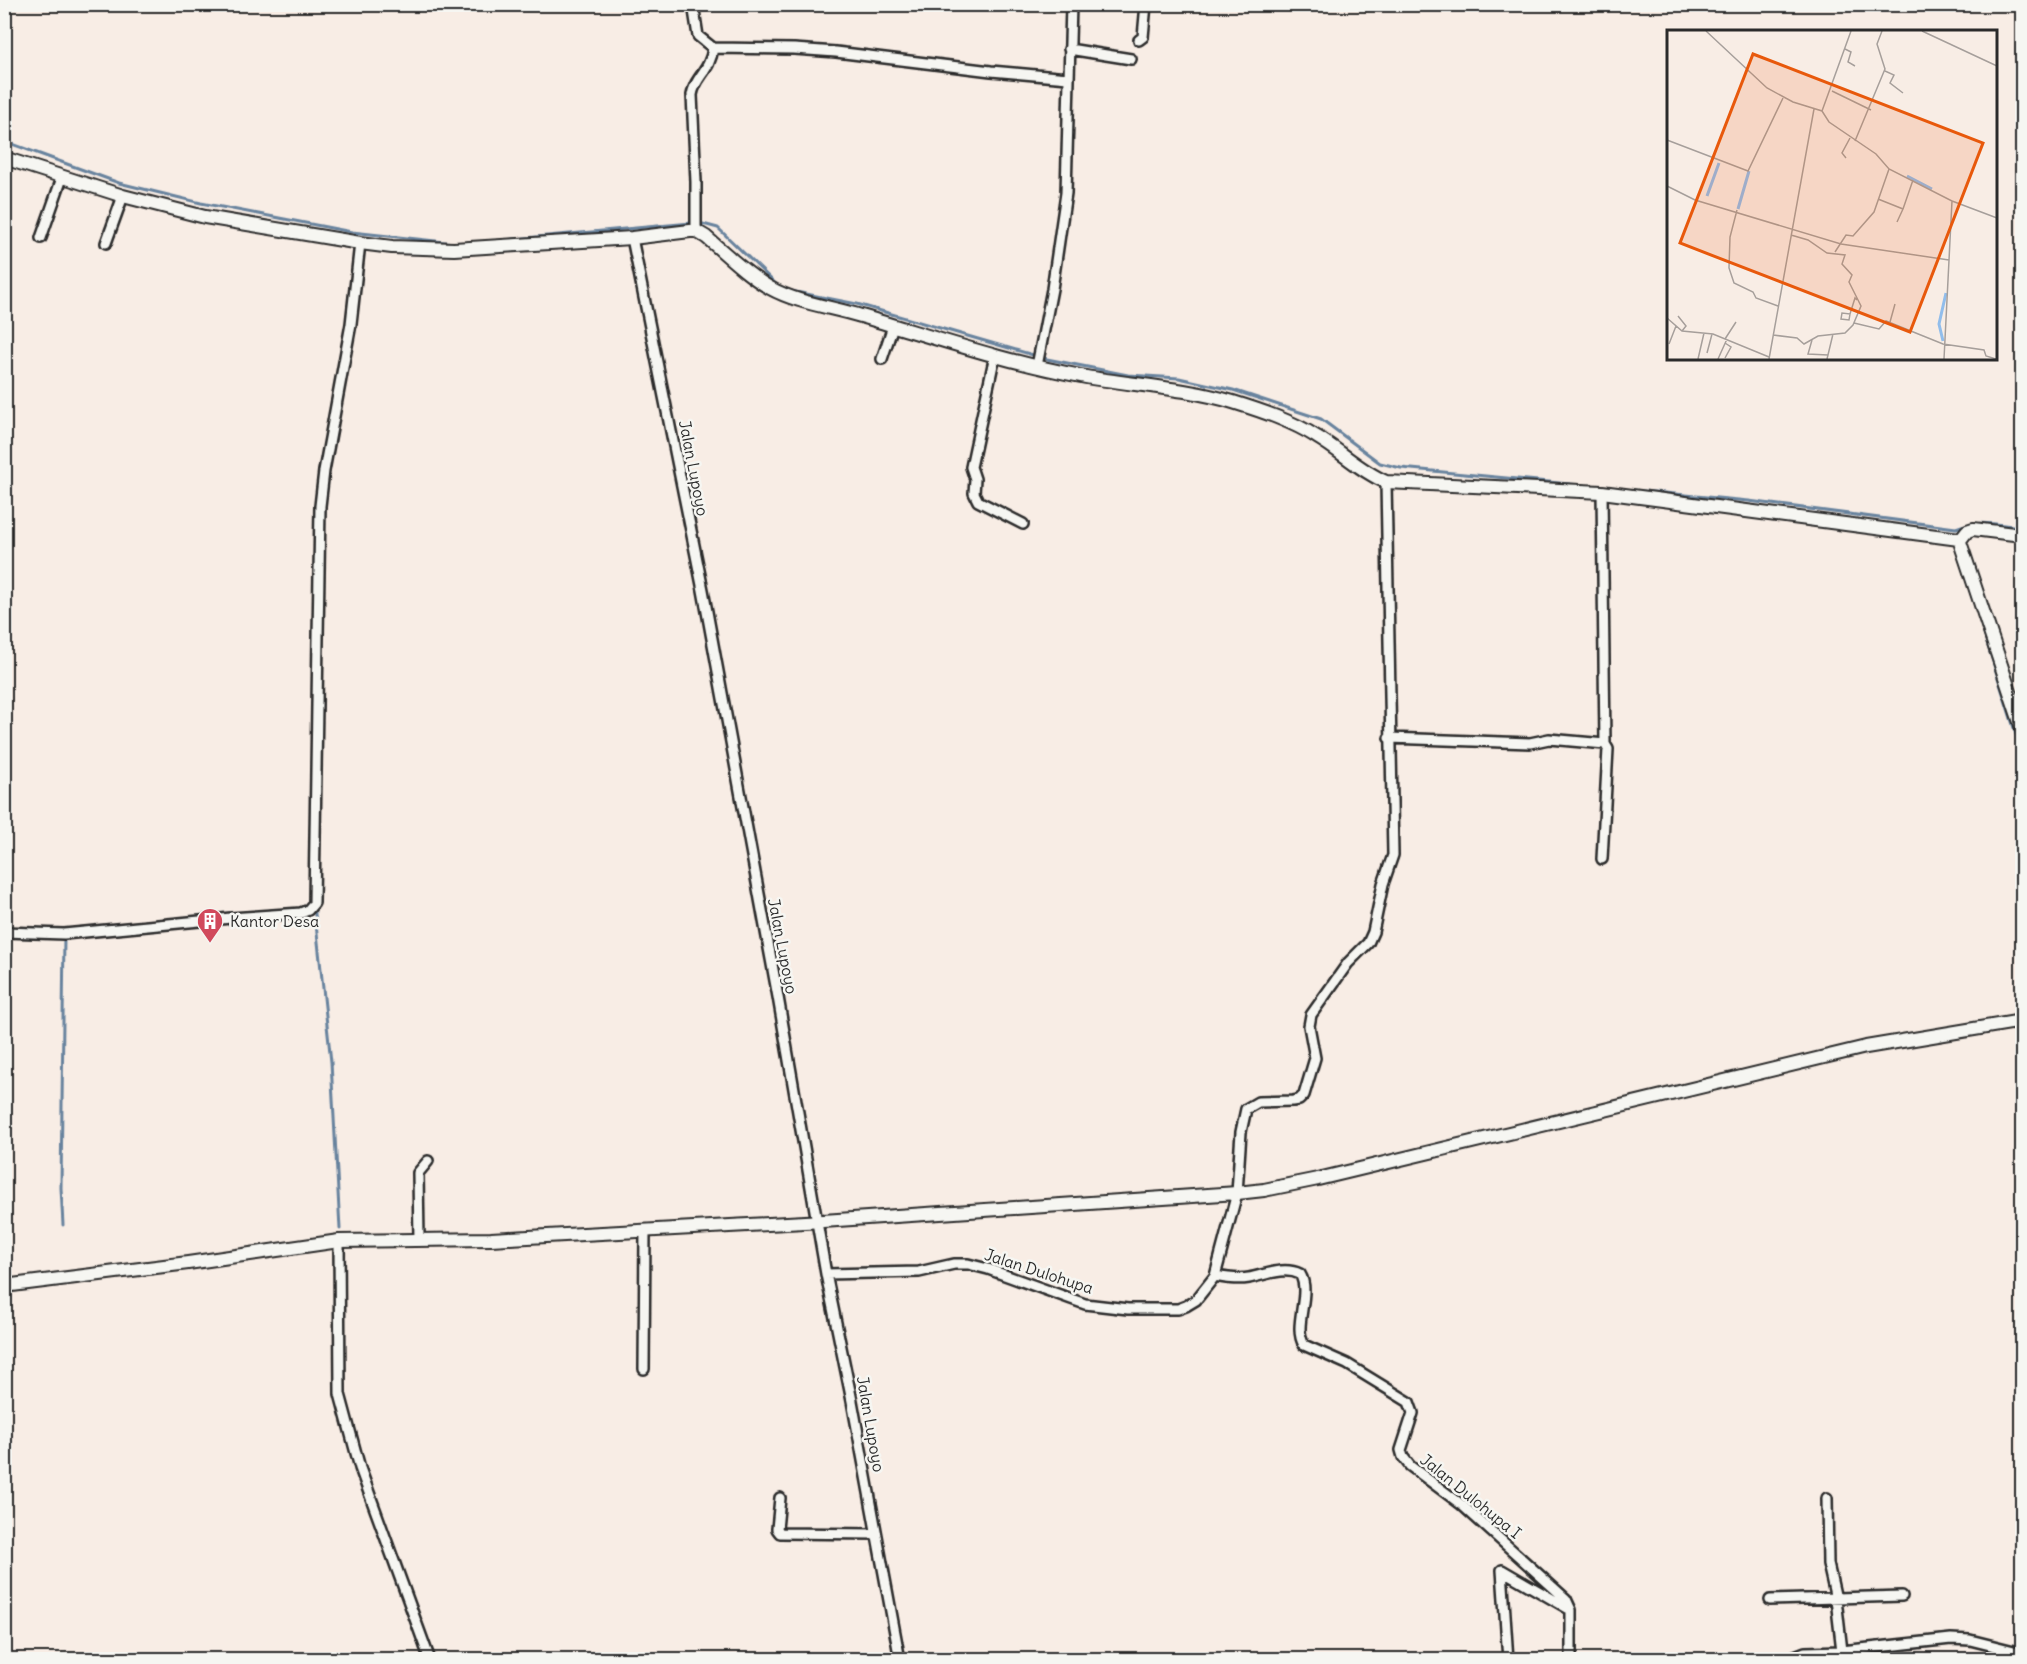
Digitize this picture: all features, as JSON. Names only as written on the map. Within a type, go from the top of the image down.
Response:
[{"type":"street","points":[[693,4],[698,36],[713,48],[772,48],[836,52],[1068,78]]},
{"type":"street","points":[[1038,360],[1066,193],[1071,4]]},
{"type":"street","points":[[1139,40],[1143,37],[1146,4]]},
{"type":"street","points":[[696,231],[692,95],[694,86],[710,62],[713,48]]},
{"type":"street","points":[[1069,49],[1131,59]]},
{"type":"street","points":[[4,158],[123,196],[234,223],[392,247],[454,249],[696,231],[755,277],[780,293],[891,330],[938,341],[994,360],[1038,360],[1132,385],[1209,395],[1235,403],[1272,415],[1317,437],[1372,477],[1386,482],[1602,492],[1959,537],[1973,529],[2022,535]]},
{"type":"street","points":[[40,238],[62,178]]},
{"type":"street","points":[[106,243],[123,196]]},
{"type":"street","name":"Jalan Lupoyo","points":[[638,237],[778,997],[822,1221],[826,1274],[900,1659]]},
{"type":"street","points":[[4,932],[64,934],[301,913],[308,910],[314,903],[320,506],[324,471],[351,324],[360,243]]},
{"type":"street","points":[[882,359],[891,330]]},
{"type":"street","points":[[994,360],[971,467],[975,479],[974,493],[981,504],[1023,524]]},
{"type":"street","points":[[1386,482],[1389,738],[1530,743],[1549,739],[1605,744]]},
{"type":"street","points":[[1602,492],[1605,744],[1608,749],[1602,859]]},
{"type":"street","points":[[1959,537],[2022,728]]},
{"type":"street","name":"Jalan Dulohupa","points":[[826,1274],[919,1272],[954,1264],[968,1264],[1085,1304],[1128,1309],[1178,1309],[1193,1303],[1215,1276],[1237,1193],[1241,1132],[1246,1109],[1258,1102],[1293,1101],[1305,1095],[1315,1058],[1309,1026],[1311,1015],[1348,963],[1368,942],[1373,932],[1378,900],[1393,855],[1389,738]]},
{"type":"street","points":[[4,1286],[339,1241],[491,1239],[822,1221],[1237,1193],[1318,1179],[1866,1047],[2022,1021]]},
{"type":"street","points":[[419,1240],[418,1173],[428,1161]]},
{"type":"street","points":[[644,1369],[645,1230]]},
{"type":"street","points":[[339,1241],[340,1394],[360,1468],[430,1659]]},
{"type":"street","name":"Jalan Dulohupa I","points":[[1215,1276],[1238,1279],[1284,1270],[1300,1274],[1304,1290],[1300,1331],[1304,1345],[1347,1364],[1409,1402],[1413,1413],[1401,1450],[1410,1466],[1462,1505],[1558,1590],[1566,1599],[1571,1610]]},
{"type":"street","points":[[780,1498],[777,1529],[780,1533],[876,1534]]},
{"type":"street","points":[[1827,1498],[1828,1564],[1836,1599],[1842,1651]]},
{"type":"street","points":[[1508,1659],[1502,1570],[1571,1610],[1571,1659]]},
{"type":"street","points":[[1770,1600],[1902,1596]]},
{"type":"street","points":[[1790,1659],[1805,1652],[1842,1651],[1952,1639],[1970,1640],[2022,1653]]},
{"type":"waterway","points":[[4,141],[119,183],[201,203],[352,232],[454,243]]},
{"type":"waterway","points":[[503,240],[691,223]]},
{"type":"waterway","points":[[703,224],[718,228],[779,287]]},
{"type":"waterway","points":[[791,291],[857,304],[1047,359],[1128,375],[1179,378],[1233,390],[1321,419],[1380,463],[1401,468],[1749,501],[1956,528],[1980,523],[2022,527]]},
{"type":"waterway","points":[[1964,571],[2022,753]]},
{"type":"waterway","points":[[314,905],[331,1062],[340,1229]]},
{"type":"waterway","points":[[63,1225],[61,1188],[64,936]]},
{"type":"place","name":"Kantor Desa","points":[[210,944]]}]
